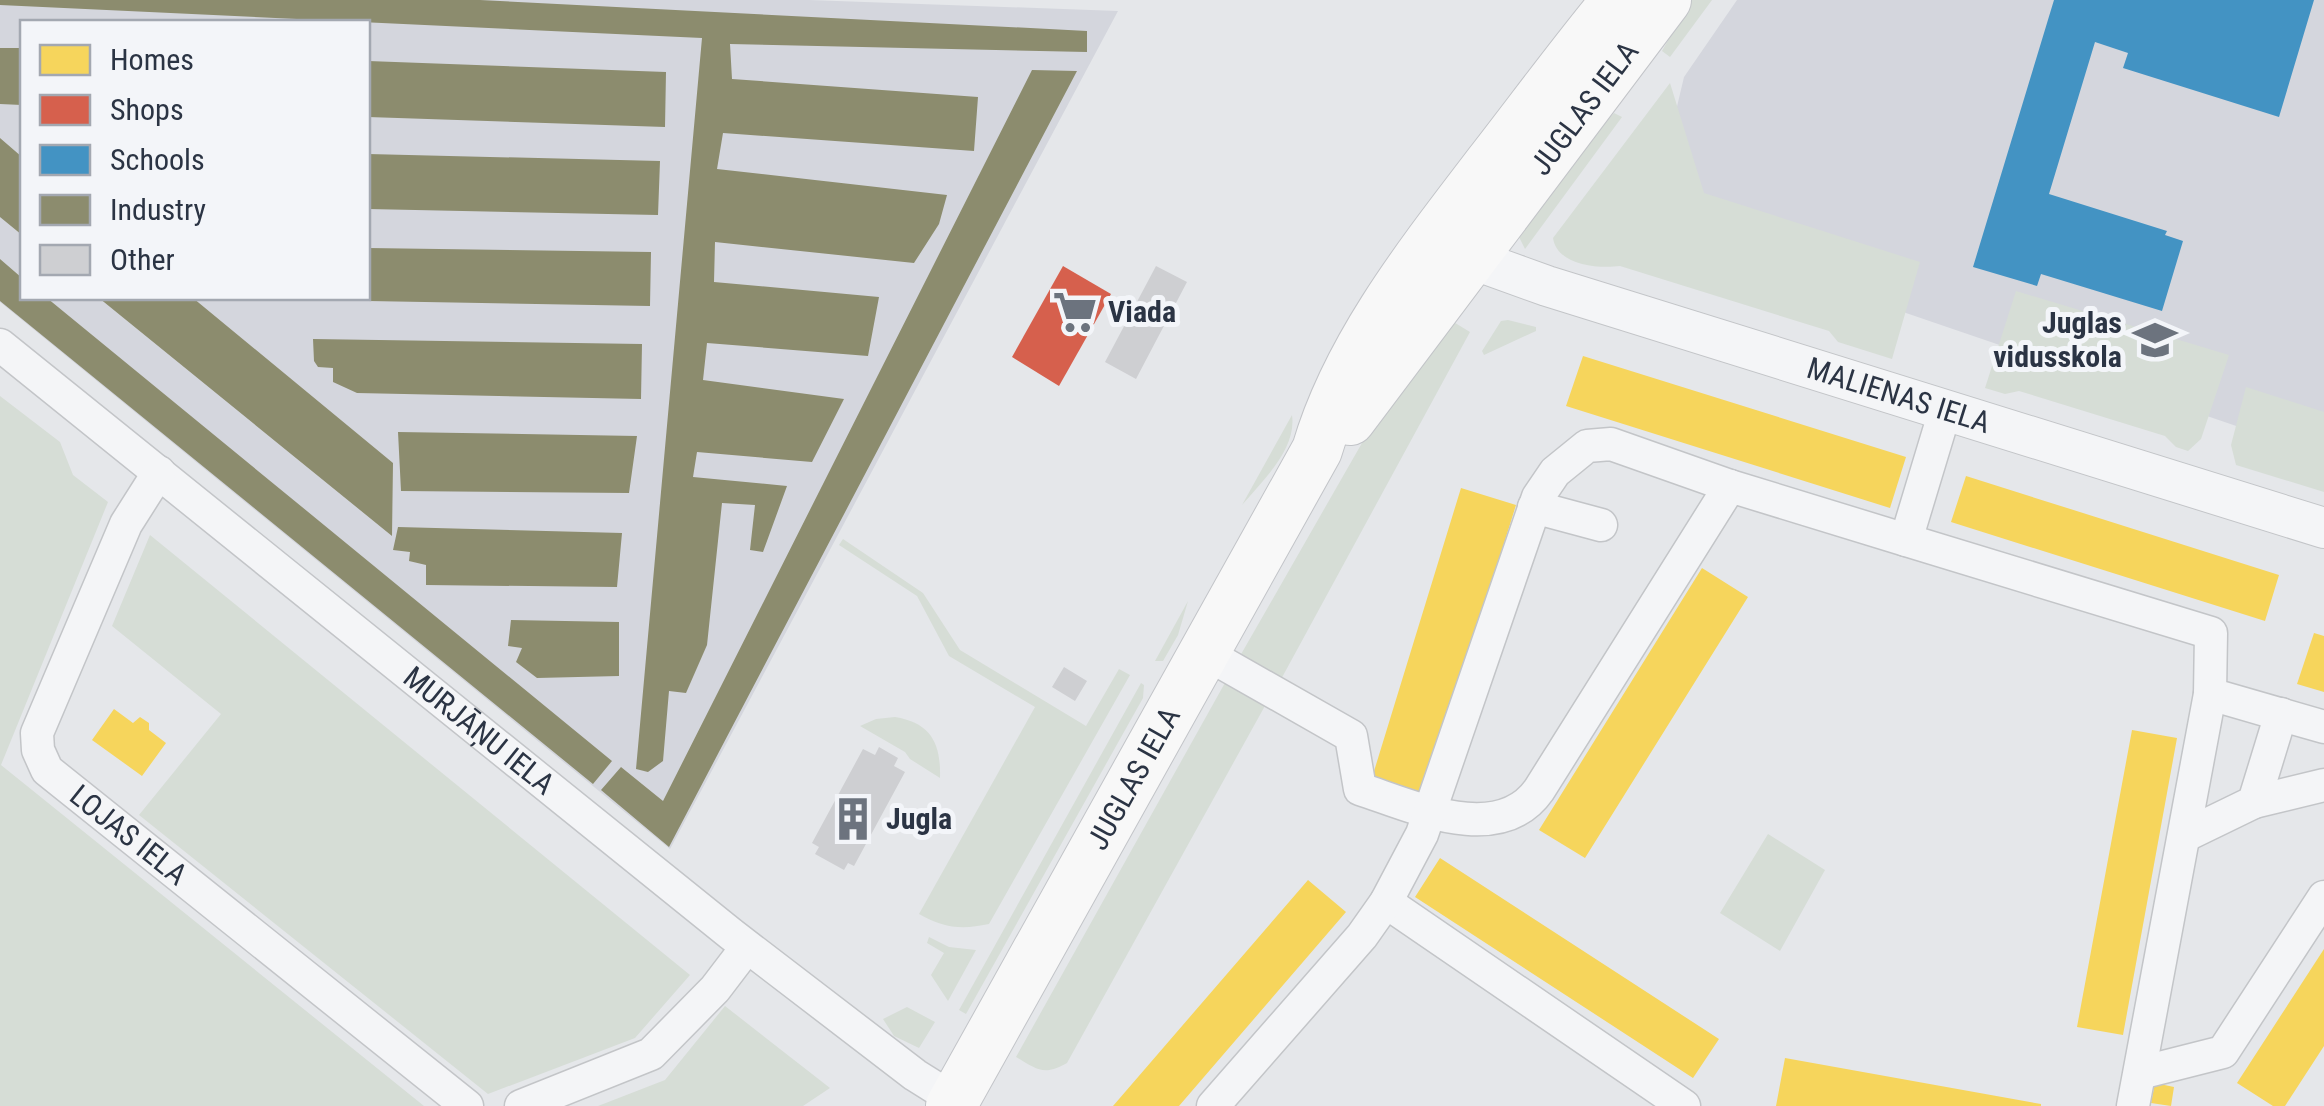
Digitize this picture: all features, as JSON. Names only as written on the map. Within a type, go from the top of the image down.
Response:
[{"type":"main road","name":"JUGLAS IELA","points":[[1454,247],[1617,0]]},
{"type":"main road","name":"JUGLAS IELA","points":[[957,1104],[1317,450],[1331,403],[1372,330],[1454,247],[1666,0]]},
{"type":"street","name":"MALIENAS IELA","points":[[1454,247],[1534,282],[2324,528]]},
{"type":"street","name":"MURJĀŅU IELA","points":[[0,346],[747,946],[957,1104]]},
{"type":"street","points":[[1906,540],[1944,411]]},
{"type":"street","points":[[1212,1106],[1362,936],[1386,902],[1430,812],[1534,506],[1556,472],[1587,446],[1610,444],[1730,486],[2212,633],[2210,694],[2133,1106]]},
{"type":"street","name":"LOJAS IELA","points":[[160,472],[126,524],[37,734],[38,750],[47,770],[467,1106]]},
{"type":"street","points":[[1204,654],[1351,736],[1360,788],[1430,812],[1469,819],[1507,816],[1530,803],[1730,486]]},
{"type":"street","points":[[1534,506],[1601,525]]},
{"type":"street","points":[[2210,694],[2324,726]]},
{"type":"street","points":[[2254,802],[2281,714]]},
{"type":"street","points":[[2184,836],[2254,802],[2324,785]]},
{"type":"street","points":[[2140,1072],[2223,1052],[2324,897]]},
{"type":"street","points":[[1386,902],[1684,1106]]},
{"type":"street","points":[[522,1106],[651,1054],[715,988],[747,946]]},
{"type":"shaded area","points":[[0,0],[809,0],[1118,11],[670,849],[0,302]]},
{"type":"shaded area","points":[[1691,0],[1712,0],[1670,57],[1662,51]]},
{"type":"shaded area","name":"Juglas vidusskola","points":[[1737,0],[2324,0],[2324,456],[1649,225],[1684,77]]},
{"type":"shaded area","points":[[1670,83],[1704,193],[1920,262],[1892,359],[1838,342],[1829,331],[1620,266],[1600,267],[1570,260],[1556,247],[1553,238]]},
{"type":"shaded area","points":[[1614,113],[1622,117],[1525,249],[1518,235],[1548,183]]},
{"type":"shaded area","points":[[2016,291],[2229,355],[2201,439],[2188,451],[2176,447],[2165,436],[2019,391],[2005,394],[1985,388]]},
{"type":"shaded area","points":[[1447,318],[1470,332],[1279,683],[1236,663],[1366,436]]},
{"type":"shaded area","points":[[1501,321],[1536,327],[1536,331],[1484,355],[1482,351]]},
{"type":"shaded area","points":[[2246,387],[2324,412],[2324,492],[2236,465],[2231,445]]},
{"type":"shaded area","points":[[0,396],[60,442],[73,475],[108,502],[1,765],[424,1106],[0,1106]]},
{"type":"shaded area","points":[[1292,415],[1284,452],[1242,505]]},
{"type":"shaded area","points":[[150,535],[690,975],[635,1038],[488,1094],[139,815],[221,714],[112,626]]},
{"type":"shaded area","points":[[843,539],[923,593],[960,650],[1086,726],[1119,669],[1130,675],[989,924],[953,926],[919,914],[1035,707],[949,656],[917,596],[839,545]]},
{"type":"shaded area","points":[[1188,601],[1178,635],[1163,661],[1155,661]]},
{"type":"shaded area","points":[[1226,681],[1266,704],[1067,1063],[1047,1070],[1030,1065],[1016,1057]]},
{"type":"shaded area","points":[[1141,683],[1143,698],[966,1014],[959,1010]]},
{"type":"shaded area","points":[[895,717],[917,724],[931,737],[936,745],[940,778],[860,726]]},
{"type":"shaded area","points":[[1768,834],[1825,870],[1780,951],[1720,913]]},
{"type":"shaded area","points":[[929,937],[949,947],[976,950],[948,1001],[931,975],[944,953],[927,943]]},
{"type":"shaded area","points":[[725,1006],[830,1088],[803,1106],[598,1106],[665,1080]]},
{"type":"shaded area","points":[[907,1007],[935,1022],[919,1048],[894,1036],[883,1019]]},
{"type":"building: Homes","points":[[1583,356],[1906,457],[1890,508],[1566,406]]},
{"type":"building: Homes","points":[[1966,476],[2279,575],[2265,621],[1951,522]]},
{"type":"building: Homes","points":[[1461,488],[1516,505],[1425,798],[1371,781]]},
{"type":"building: Homes","points":[[1702,568],[1748,597],[1585,858],[1539,830]]},
{"type":"building: Homes","points":[[2314,633],[2324,636],[2324,692],[2297,684]]},
{"type":"building: Homes","points":[[114,709],[133,723],[140,717],[166,743],[142,776],[92,740]]},
{"type":"building: Homes","points":[[2132,730],[2177,738],[2123,1035],[2077,1027]]},
{"type":"building: Homes","points":[[1440,858],[1719,1039],[1693,1078],[1415,897]]},
{"type":"building: Homes","points":[[1308,880],[1346,912],[1179,1106],[1113,1106]]},
{"type":"building: Homes","points":[[2324,949],[2324,1046],[2285,1106],[2273,1106],[2237,1083]]},
{"type":"building: Homes","points":[[1785,1058],[2041,1104],[2041,1106],[1776,1106]]},
{"type":"building: Homes","points":[[2155,1083],[2174,1087],[2171,1106],[2151,1103]]},
{"type":"building: Shops","points":[[1063,266],[1111,294],[1059,386],[1012,357]]},
{"type":"building: Schools","points":[[2054,0],[2314,0],[2279,117],[2123,68],[2128,53],[2095,42],[2049,194],[2167,231],[2165,235],[2183,241],[2162,311],[2041,274],[2037,286],[1973,267]]},
{"type":"building: Industry","points":[[0,0],[480,0],[1087,31],[1087,52],[730,44],[732,79],[978,97],[974,151],[723,133],[717,169],[947,195],[939,224],[914,263],[715,242],[714,282],[879,297],[868,356],[707,343],[703,380],[844,399],[812,462],[697,452],[693,477],[787,486],[763,552],[750,550],[755,505],[722,503],[707,645],[686,693],[669,691],[663,761],[648,772],[636,769],[702,38],[0,5]]},
{"type":"building: Industry","points":[[0,48],[20,48],[20,105],[0,104]]},
{"type":"building: Industry","points":[[370,61],[666,72],[665,127],[370,117]]},
{"type":"building: Industry","points":[[1032,70],[1077,71],[669,847],[601,790],[621,767],[663,801]]},
{"type":"building: Industry","points":[[0,138],[20,155],[20,233],[0,217]]},
{"type":"building: Industry","points":[[370,154],[660,161],[658,215],[370,209]]},
{"type":"building: Industry","points":[[370,248],[651,252],[650,306],[368,301]]},
{"type":"building: Industry","points":[[0,259],[20,276],[20,300],[49,300],[612,761],[593,784],[0,301]]},
{"type":"building: Industry","points":[[101,300],[195,300],[393,463],[392,536]]},
{"type":"building: Industry","points":[[313,339],[642,344],[641,399],[357,393],[333,382],[333,368],[318,367]]},
{"type":"building: Industry","points":[[398,432],[637,436],[629,493],[401,491]]},
{"type":"building: Industry","points":[[398,527],[622,533],[617,587],[426,585],[426,565],[409,561],[410,552],[393,550]]},
{"type":"building: Industry","points":[[511,620],[619,622],[619,676],[537,678],[516,662],[522,648],[508,646]]},
{"type":"building: Other","points":[[1156,266],[1187,282],[1136,379],[1105,362]]},
{"type":"building: Other","points":[[1064,667],[1087,681],[1075,701],[1052,687]]},
{"type":"building: Other","name":"Jugla","points":[[879,747],[898,758],[894,766],[905,772],[854,866],[848,863],[844,870],[815,854],[819,847],[812,843],[863,749],[875,755]]},
{"type":"place","name":"Viada","points":[[1075,312]]},
{"type":"place","name":"Juglas vidusskola","points":[[2155,340]]},
{"type":"place","name":"Jugla","points":[[853,819]]}]
